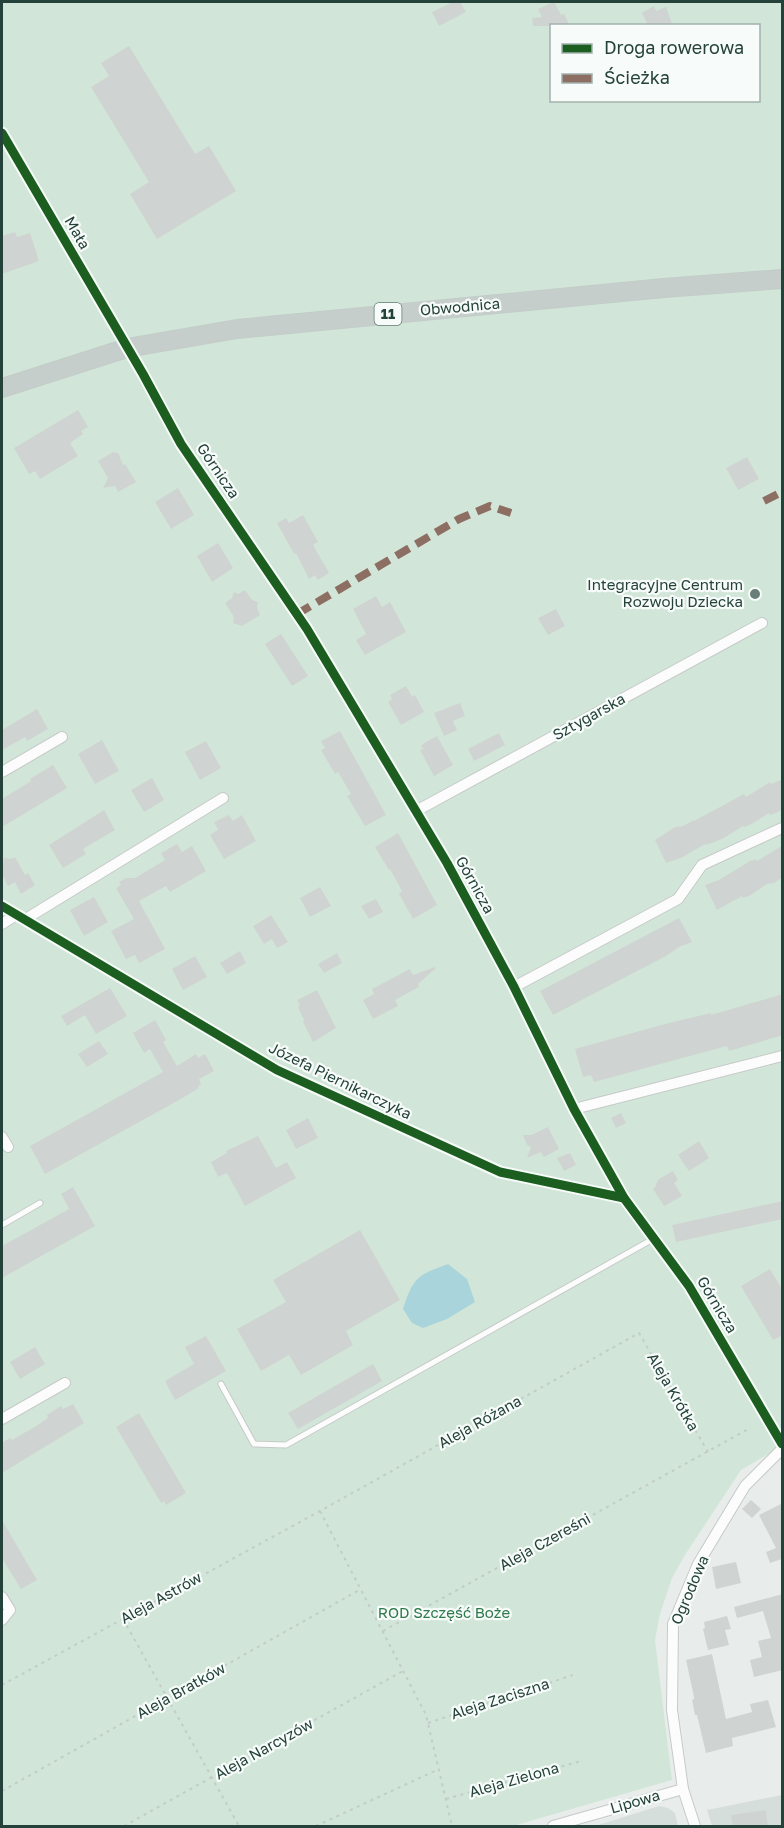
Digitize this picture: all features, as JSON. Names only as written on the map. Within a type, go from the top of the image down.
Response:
[{"type":"highway","name":"Obwodnica","points":[[2,388],[127,348],[237,329],[653,289],[783,279]]},
{"type":"street","name":"Mała","points":[[2,133],[127,348]]},
{"type":"street","name":"Górnicza","points":[[127,348],[181,444],[307,629],[416,811],[514,987],[574,1109],[624,1198],[689,1286],[783,1444]]},
{"type":"street","name":"Sztygarska","points":[[416,811],[762,623]]},
{"type":"street","points":[[2,772],[62,737]]},
{"type":"street","points":[[2,924],[20,917],[223,798]]},
{"type":"street","points":[[514,987],[678,899],[702,866],[783,828]]},
{"type":"street","name":"Józefa Piernikarczyka","points":[[2,906],[278,1070],[500,1172],[624,1198]]},
{"type":"street","points":[[574,1109],[783,1056]]},
{"type":"street","points":[[2,1137],[8,1147]]},
{"type":"street","points":[[2,1419],[65,1383]]},
{"type":"street","name":"Ogrodowa","points":[[695,1827],[683,1789],[672,1710],[673,1624],[698,1564],[745,1486],[783,1449]]},
{"type":"street","points":[[2,1596],[10,1610],[2,1620]]},
{"type":"street","name":"Lipowa","points":[[553,1826],[683,1789]]},
{"type":"lane","points":[[2,1225],[40,1203]]},
{"type":"lane","points":[[221,1384],[255,1444],[286,1445],[653,1239]]},
{"type":"path","points":[[320,1510],[426,1714],[452,1827]]},
{"type":"path","points":[[123,1619],[239,1827]]},
{"type":"path","points":[[316,1827],[439,1769]]},
{"type":"shaded area","points":[[782,1795],[782,1826],[712,1826],[707,1810]]},
{"type":"shaded area","points":[[659,1806],[675,1813],[678,1826],[595,1826]]},
{"type":"green space","name":"ROD Szczęść Boże","points":[[2,2],[782,2],[782,1446],[741,1470],[672,1578],[660,1614],[655,1640],[672,1780],[513,1826],[2,1826]]},
{"type":"water","points":[[448,1264],[467,1279],[475,1302],[447,1319],[423,1328],[412,1323],[403,1309],[410,1290],[423,1275]]},
{"type":"building","points":[[453,2],[460,2],[466,12],[439,26],[432,12]]},
{"type":"building","points":[[554,2],[569,24],[533,26],[532,18],[542,17],[538,9]]},
{"type":"building","points":[[654,6],[656,11],[666,7],[672,24],[647,24],[642,13]]},
{"type":"building","points":[[129,46],[195,154],[209,146],[236,191],[157,239],[130,194],[149,182],[91,87],[109,76],[101,63]]},
{"type":"building","points":[[15,232],[17,237],[30,233],[39,261],[2,274],[2,236]]},
{"type":"building","points":[[78,410],[88,427],[81,431],[83,434],[70,443],[78,456],[40,479],[35,471],[29,474],[14,448]]},
{"type":"building","points":[[113,452],[118,453],[123,465],[125,464],[136,482],[118,492],[115,486],[103,488],[108,478],[98,461]]},
{"type":"building","points":[[747,457],[759,479],[738,490],[726,468]]},
{"type":"building","points":[[178,488],[194,515],[171,529],[155,502]]},
{"type":"building","points":[[303,515],[318,542],[313,545],[329,573],[318,580],[315,575],[309,579],[277,523],[286,518],[289,523]]},
{"type":"building","points":[[218,543],[233,568],[212,582],[197,556]]},
{"type":"building","points":[[245,590],[252,600],[258,602],[257,608],[260,615],[242,626],[233,623],[234,617],[225,603],[232,598],[234,592],[238,594]]},
{"type":"building","points":[[376,596],[382,607],[390,602],[406,632],[365,655],[356,640],[366,634],[353,609]]},
{"type":"building","points":[[556,609],[565,626],[548,635],[538,618]]},
{"type":"building","points":[[281,634],[308,676],[292,686],[265,644]]},
{"type":"building","points":[[406,686],[412,697],[415,695],[424,712],[401,725],[388,702],[392,699],[390,695]]},
{"type":"building","points":[[460,703],[465,716],[453,721],[457,730],[444,736],[434,713]]},
{"type":"building","points":[[37,709],[48,729],[27,741],[25,737],[2,750],[2,730]]},
{"type":"building","points":[[340,731],[386,815],[365,826],[347,796],[351,794],[338,772],[335,774],[321,750],[325,748],[321,741]]},
{"type":"building","points":[[499,733],[505,745],[474,761],[468,749]]},
{"type":"building","points":[[437,736],[453,765],[434,776],[420,750],[423,749],[421,746],[424,743]]},
{"type":"building","points":[[102,740],[119,771],[95,784],[78,754]]},
{"type":"building","points":[[206,741],[221,768],[200,780],[185,752]]},
{"type":"building","points":[[53,765],[67,788],[2,827],[2,799]]},
{"type":"building","points":[[152,778],[164,800],[144,812],[131,790]]},
{"type":"building","points":[[783,779],[783,809],[770,815],[769,813],[724,838],[705,844],[683,857],[666,863],[655,840],[675,827],[681,827],[694,821],[744,794],[746,797],[770,782],[771,784]]},
{"type":"building","points":[[104,810],[115,830],[83,849],[86,854],[63,868],[49,845]]},
{"type":"building","points":[[229,815],[233,821],[242,815],[256,841],[224,859],[210,835],[218,830],[214,822]]},
{"type":"building","points":[[398,833],[437,905],[413,919],[399,894],[402,891],[375,847]]},
{"type":"building","points":[[177,844],[182,852],[192,846],[206,871],[170,892],[166,886],[139,901],[165,949],[139,963],[135,955],[126,959],[111,931],[134,919],[116,888],[121,885],[119,882],[126,878],[135,878],[165,860],[161,853]]},
{"type":"building","points":[[783,845],[783,877],[717,910],[705,885],[719,880],[750,861],[756,859],[757,861]]},
{"type":"building","points":[[15,857],[25,875],[28,873],[35,885],[21,894],[15,882],[8,886],[2,874],[4,858]]},
{"type":"building","points":[[320,887],[331,906],[310,917],[300,898]]},
{"type":"building","points":[[94,897],[108,922],[84,936],[70,910]]},
{"type":"building","points":[[376,899],[383,912],[369,919],[361,906]]},
{"type":"building","points":[[271,915],[288,942],[277,948],[272,939],[264,944],[253,926]]},
{"type":"building","points":[[679,918],[692,942],[553,1015],[540,991]]},
{"type":"building","points":[[240,951],[246,963],[227,974],[220,963]]},
{"type":"building","points":[[337,953],[342,963],[324,973],[318,964]]},
{"type":"building","points":[[195,956],[207,977],[183,990],[172,969]]},
{"type":"building","points":[[435,967],[418,984],[419,987],[395,1000],[398,1006],[373,1019],[363,1000],[374,994],[372,989],[410,969],[413,975]]},
{"type":"building","points":[[110,988],[127,1016],[96,1034],[85,1015],[67,1026],[61,1016]]},
{"type":"building","points":[[317,990],[336,1028],[313,1042],[303,1022],[297,1000]]},
{"type":"building","points":[[783,994],[783,1035],[729,1051],[727,1046],[594,1082],[591,1075],[583,1077],[575,1049],[665,1024],[711,1013],[711,1015]]},
{"type":"building","points":[[155,1020],[166,1040],[163,1042],[177,1066],[196,1054],[198,1058],[205,1054],[214,1071],[199,1079],[201,1084],[199,1088],[45,1174],[30,1146],[163,1072],[150,1049],[144,1053],[133,1033]]},
{"type":"building","points":[[99,1041],[108,1054],[87,1067],[78,1054]]},
{"type":"building","points":[[621,1113],[626,1123],[616,1128],[611,1118]]},
{"type":"building","points":[[308,1118],[318,1138],[296,1149],[286,1130]]},
{"type":"building","points":[[548,1127],[559,1149],[544,1157],[541,1152],[527,1158],[531,1147],[527,1145],[523,1135],[531,1135]]},
{"type":"building","points":[[258,1136],[276,1168],[287,1162],[296,1178],[245,1206],[227,1173],[218,1177],[211,1162],[227,1153],[226,1151]]},
{"type":"building","points":[[699,1141],[709,1158],[689,1171],[678,1155]]},
{"type":"building","points":[[570,1153],[576,1165],[564,1171],[557,1158]]},
{"type":"building","points":[[673,1171],[678,1180],[674,1183],[682,1196],[664,1206],[653,1189],[659,1179]]},
{"type":"building","points":[[73,1187],[95,1226],[2,1278],[2,1246],[69,1209],[61,1194]]},
{"type":"building","points":[[783,1201],[783,1219],[676,1242],[672,1225]]},
{"type":"building","points":[[360,1230],[400,1300],[346,1331],[353,1345],[301,1375],[289,1355],[261,1371],[237,1329],[286,1302],[273,1280]]},
{"type":"building","points":[[770,1269],[783,1291],[783,1335],[773,1340],[741,1286]]},
{"type":"building","points":[[206,1336],[226,1371],[175,1400],[165,1381],[194,1364],[185,1347]]},
{"type":"building","points":[[35,1347],[45,1364],[20,1379],[10,1362]]},
{"type":"building","points":[[373,1364],[382,1381],[298,1429],[288,1413]]},
{"type":"building","points":[[73,1404],[84,1423],[2,1473],[2,1443],[38,1425],[48,1418],[47,1415],[61,1406],[63,1409]]},
{"type":"building","points":[[139,1413],[186,1493],[166,1505],[164,1501],[161,1503],[116,1427]]},
{"type":"building","points":[[751,1500],[761,1509],[752,1518],[742,1509]]},
{"type":"building","points":[[783,1503],[783,1561],[782,1559],[770,1563],[766,1552],[776,1548],[759,1515]]},
{"type":"building","points":[[2,1520],[37,1580],[21,1589],[2,1558]]},
{"type":"building","points":[[736,1562],[741,1583],[716,1589],[712,1567]]},
{"type":"building","points":[[783,1594],[783,1670],[754,1677],[750,1660],[762,1657],[758,1641],[771,1638],[763,1611],[737,1618],[734,1607]]},
{"type":"building","points":[[727,1616],[731,1629],[725,1630],[729,1645],[708,1650],[703,1629],[705,1628],[704,1622]]},
{"type":"building","points":[[712,1654],[726,1719],[752,1712],[750,1704],[768,1700],[776,1727],[732,1738],[733,1746],[706,1753],[697,1715],[695,1715],[692,1700],[694,1697],[686,1660]]},
{"type":"building","points":[[766,1810],[768,1827],[733,1827],[731,1815]]},
{"type":"marked path","points":[[764,501],[782,492]]},
{"type":"marked path","points":[[297,614],[459,519],[490,506],[511,513]]},
{"type":"cycle path","points":[[2,133],[143,374],[181,444],[307,629],[447,863],[514,987],[574,1109],[624,1198],[689,1286],[782,1444]]},
{"type":"cycle path","points":[[2,906],[277,1070],[500,1172],[624,1198]]},
{"type":"place","name":"Integracyjne Centrum Rozwoju Dziecka","points":[[755,594]]}]
